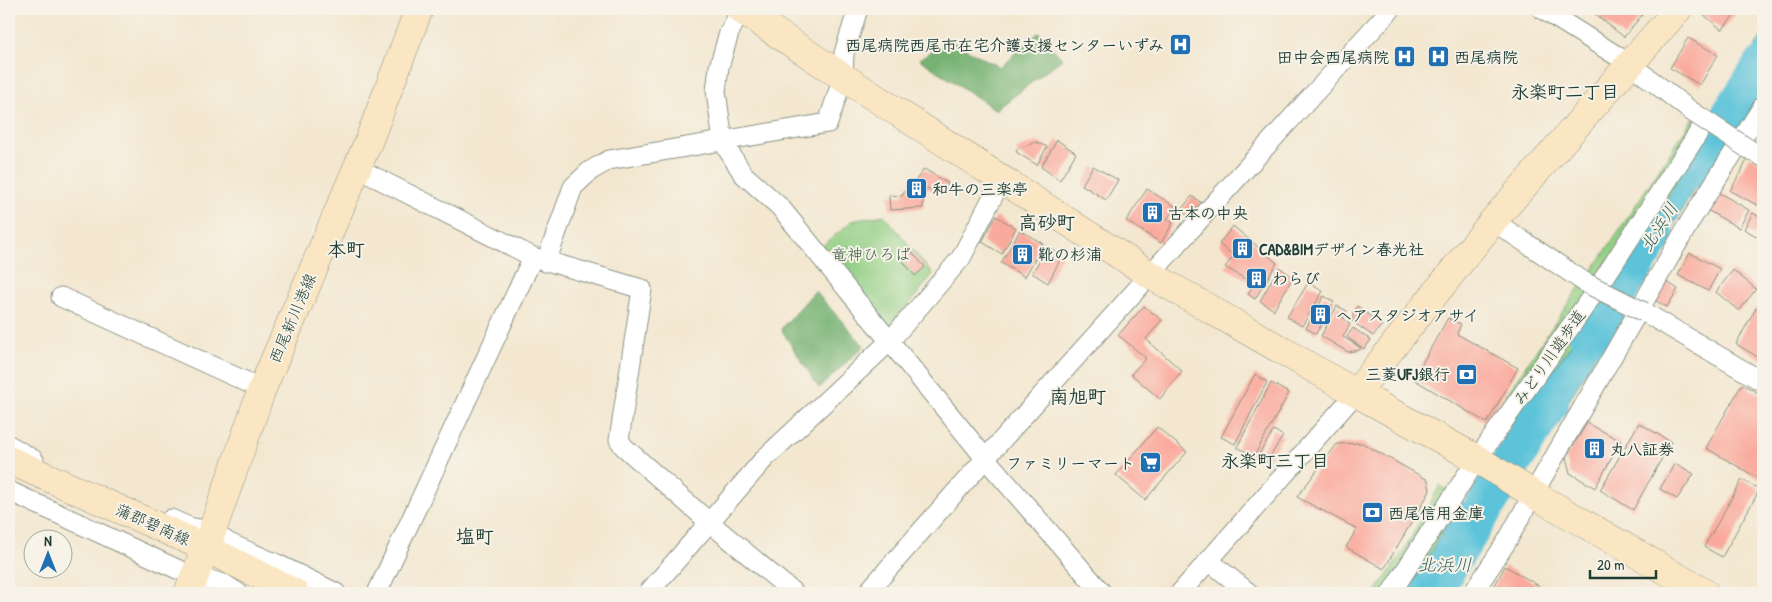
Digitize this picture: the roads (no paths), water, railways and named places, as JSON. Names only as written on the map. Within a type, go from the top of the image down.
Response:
[{"type":"street","name":"西尾新川港線","points":[[192,585],[262,389],[357,168],[418,9]]},
{"type":"street","points":[[1102,593],[985,458],[780,206],[743,174],[723,142],[716,91],[719,67],[729,32],[740,9],[1150,274],[1356,393],[1478,460],[1706,593]]},
{"type":"street","points":[[377,593],[573,187],[590,170],[609,160],[828,123],[843,77],[844,53],[858,9]]},
{"type":"street","points":[[868,593],[985,458],[1391,9]]},
{"type":"street","points":[[1542,9],[1630,64],[1698,116],[1763,157]]},
{"type":"street","points":[[1180,593],[1356,393],[1493,221],[1678,9]]},
{"type":"street","points":[[1473,593],[1512,533],[1525,489],[1763,106]]},
{"type":"street","name":"みどり川遊歩道","points":[[1391,593],[1591,286],[1698,116]]},
{"type":"street","points":[[357,168],[539,259],[642,289],[619,440],[624,447],[709,522],[794,593]]},
{"type":"street","points":[[648,593],[765,458],[889,342],[961,258],[1002,179]]},
{"type":"street","points":[[1493,221],[1591,286],[1644,312],[1763,382]]},
{"type":"street","points":[[61,297],[262,389]]},
{"type":"street","points":[[9,445],[40,464],[189,527],[209,539],[229,544],[277,564],[336,593]]},
{"type":"street","name":"蒲郡碧南線","points":[[9,460],[209,539],[295,593]]},
{"type":"street","points":[[9,491],[192,585],[224,584],[238,593]]},
{"type":"street","points":[[1209,561],[1249,593]]},
{"type":"water","points":[[1763,34],[1763,86],[1746,115],[1723,100]]},
{"type":"water","name":"北浜川","points":[[1709,129],[1723,138],[1638,288],[1619,278]]},
{"type":"water","points":[[1603,302],[1622,310],[1536,457],[1502,439]]},
{"type":"water","name":"北浜川","points":[[1460,501],[1496,513],[1451,593],[1407,593]]},
{"type":"waterway","name":"北浜川","points":[[1696,169],[1763,66]]},
{"type":"waterway","name":"北浜川","points":[[1589,336],[1654,235]]},
{"type":"waterway","name":"北浜川","points":[[1431,593],[1549,402]]},
{"type":"place","name":"西尾病院西尾市在宅介護支援センターいずみ","points":[[1180,45]]},
{"type":"place","name":"田中会西尾病院","points":[[1405,57]]},
{"type":"place","name":"西尾病院","points":[[1438,57]]},
{"type":"place","name":"和牛の三楽亭","points":[[916,189]]},
{"type":"place","name":"古本の中央","points":[[1152,213]]},
{"type":"place","name":"CAD&BIMデザイン春光社","points":[[1243,249]]},
{"type":"place","name":"靴の杉浦","points":[[1022,254]]},
{"type":"place","name":"わらび","points":[[1256,278]]},
{"type":"place","name":"ヘアスタジオアサイ","points":[[1320,315]]},
{"type":"place","name":"三菱UFJ銀行","points":[[1466,374]]},
{"type":"place","name":"丸八証券","points":[[1594,449]]},
{"type":"place","name":"ファミリーマート","points":[[1151,463]]},
{"type":"place","name":"西尾信用金庫","points":[[1372,513]]},
{"type":"district","name":"永楽町二丁目","points":[[1565,92]]},
{"type":"district","name":"高砂町","points":[[1047,222]]},
{"type":"district","name":"本町","points":[[346,249]]},
{"type":"district","name":"南旭町","points":[[1078,396]]},
{"type":"district","name":"永楽町三丁目","points":[[1275,461]]},
{"type":"district","name":"塩町","points":[[475,536]]},
{"type":"park label","name":"竜神ひろば","points":[[871,254]]}]
